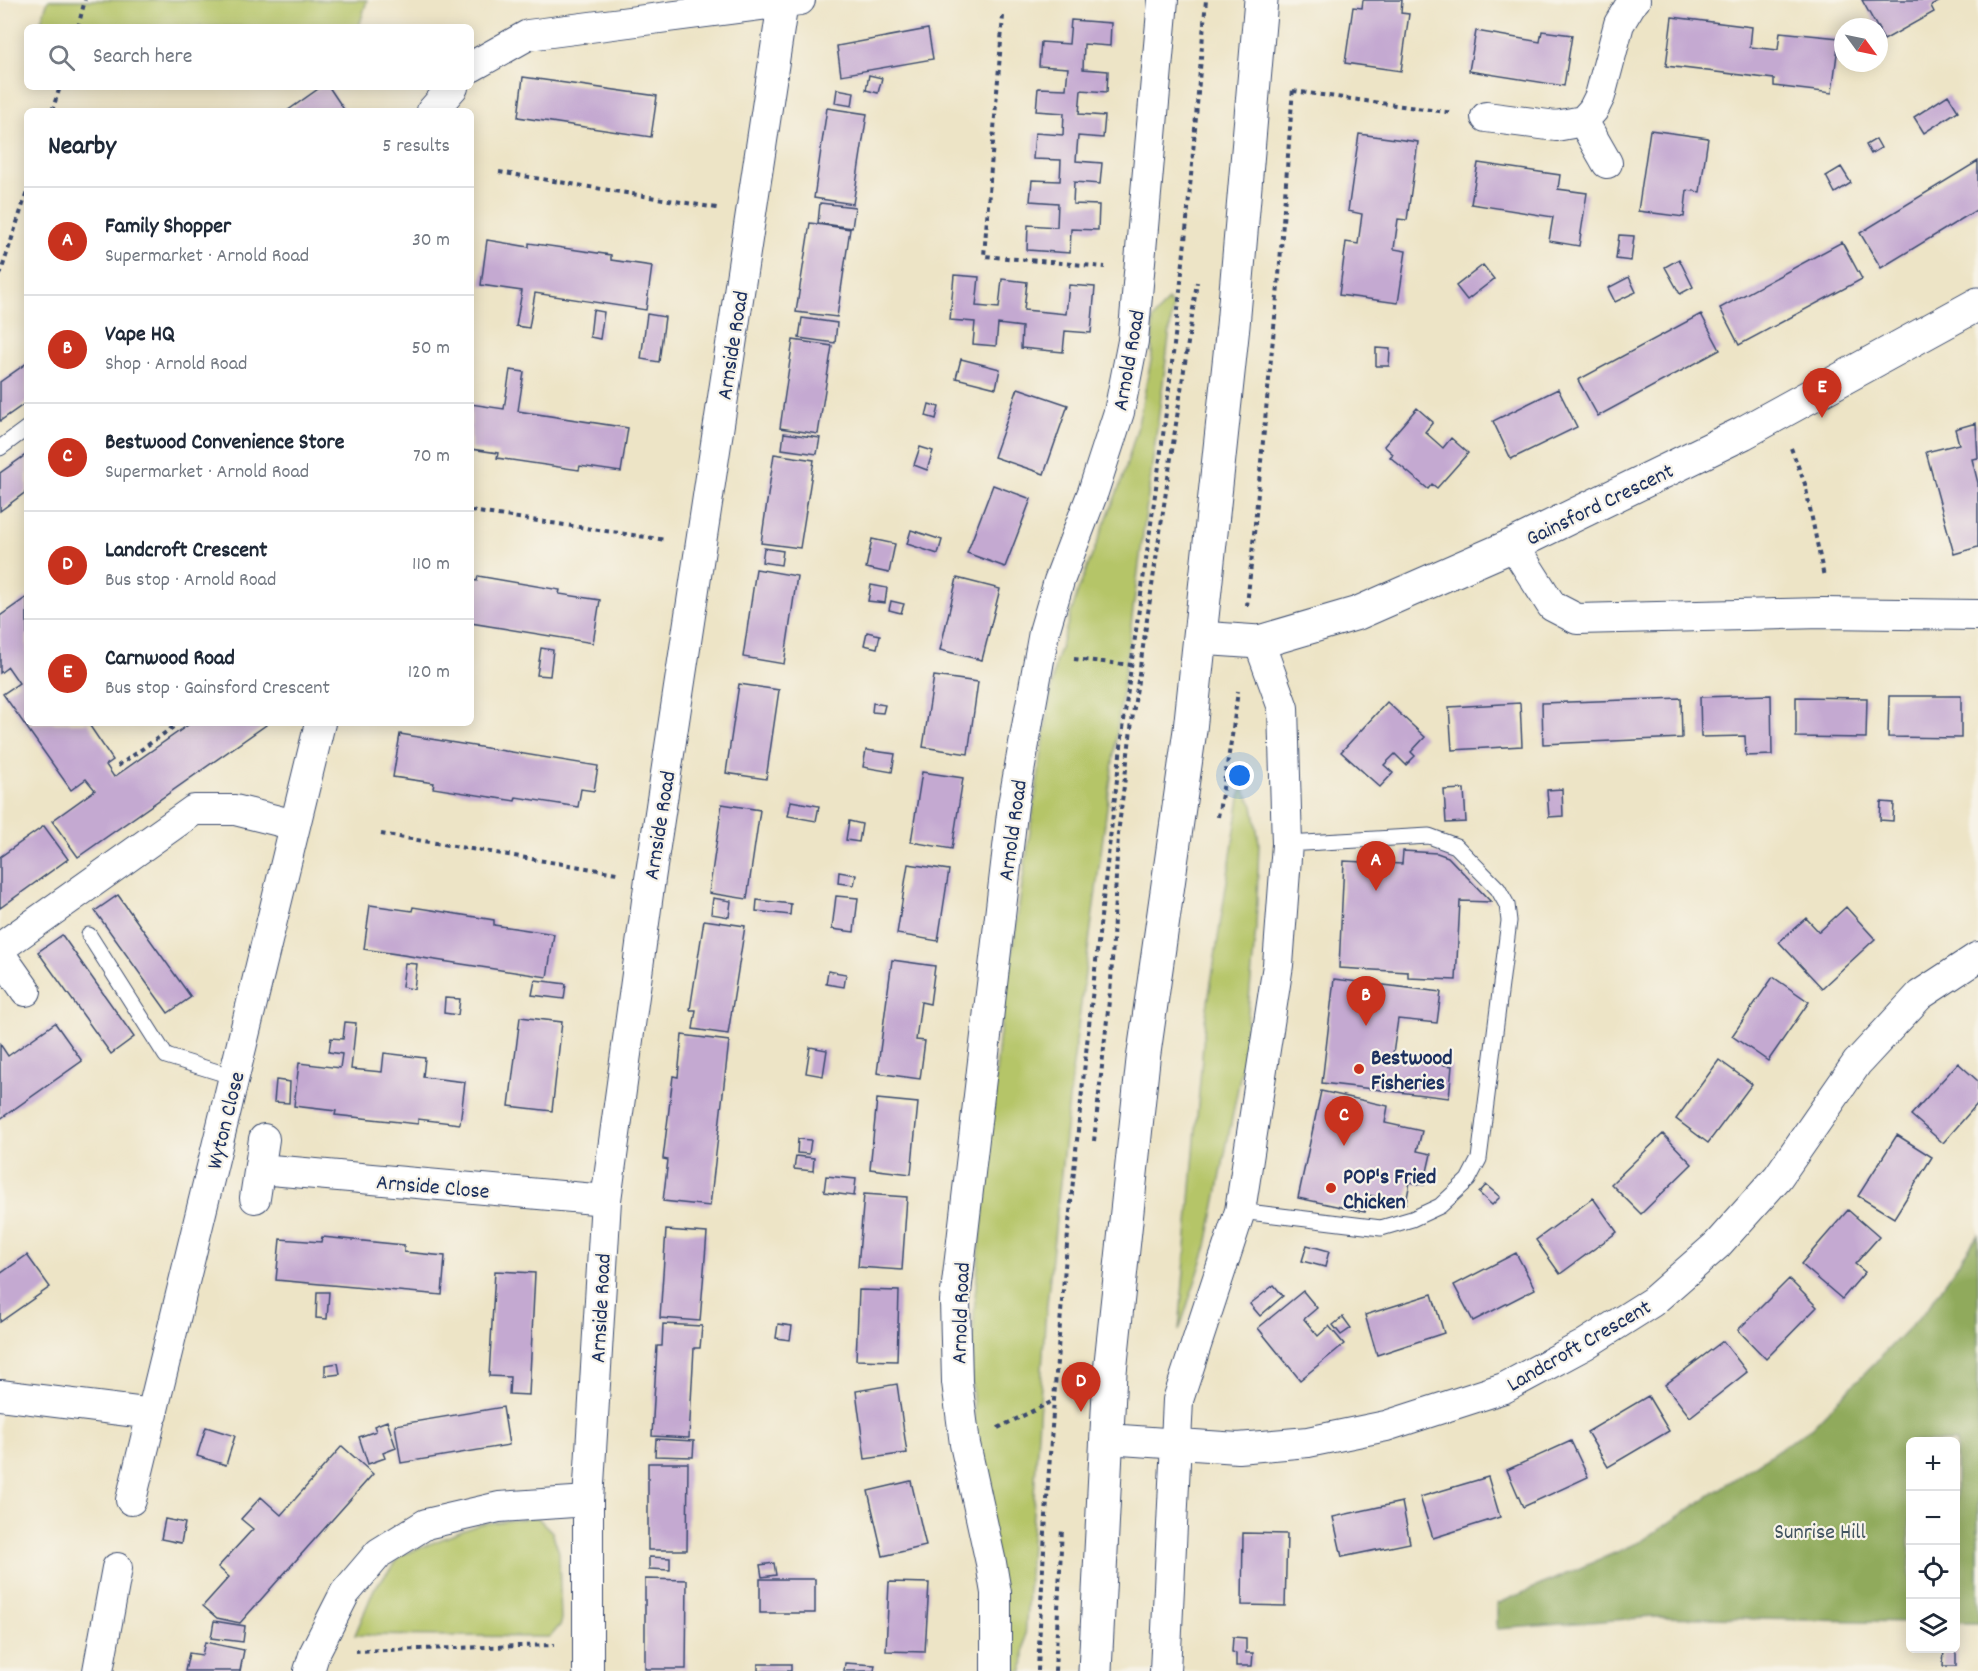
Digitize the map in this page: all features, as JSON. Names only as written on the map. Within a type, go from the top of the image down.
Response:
[{"type":"main road","points":[[1095,1671],[1110,1372],[1143,1060],[1190,730],[1233,326],[1261,0]]},
{"type":"main road","name":"Gainsford Crescent","points":[[1200,638],[1259,642],[1358,613],[1513,545],[1777,414],[1978,303]]},
{"type":"street","name":"Arnold Road","points":[[996,1671],[996,1593],[992,1563],[965,1444],[957,1382],[955,1301],[1013,805],[1044,632],[1059,581],[1093,492],[1119,412],[1133,341],[1163,0]]},
{"type":"street","points":[[1486,117],[1556,126],[1583,121],[1593,110],[1600,96],[1619,24],[1635,0]]},
{"type":"street","points":[[474,65],[528,35],[792,1]]},
{"type":"street","name":"Arnside Road","points":[[588,1658],[588,1501],[606,1200],[650,879],[751,214],[792,1]]},
{"type":"street","points":[[435,108],[450,90]]},
{"type":"street","points":[[1583,121],[1607,162]]},
{"type":"street","points":[[1513,545],[1552,606],[1577,619],[1823,612],[1978,615]]},
{"type":"street","points":[[1165,1671],[1179,1400],[1240,1211],[1278,965],[1287,844],[1283,708],[1259,642]]},
{"type":"street","name":"Wyton Close","points":[[131,1500],[319,726]]},
{"type":"street","points":[[0,948],[194,810],[235,810],[295,825]]},
{"type":"street","points":[[0,954],[26,990]]},
{"type":"street","name":"Landcroft Crescent","points":[[1107,1439],[1238,1448],[1308,1442],[1386,1426],[1504,1388],[1584,1345],[1652,1302],[1717,1245],[1778,1177],[1857,1063],[1920,995],[1978,957]]},
{"type":"street","name":"Arnside Close","points":[[264,1139],[258,1184],[606,1200]]},
{"type":"street","points":[[0,1395],[153,1414]]},
{"type":"street","points":[[312,1662],[345,1593],[379,1553],[426,1524],[499,1507],[588,1501]]},
{"type":"street","points":[[98,1671],[117,1568]]},
{"type":"lane","points":[[0,448],[24,430]]},
{"type":"lane","points":[[1240,1211],[1380,1228],[1412,1219],[1440,1206],[1468,1180],[1479,1159],[1494,1049],[1509,921],[1507,905],[1498,889],[1456,846],[1429,836],[1287,844]]},
{"type":"lane","points":[[89,935],[166,1056],[234,1077]]},
{"type":"path","points":[[79,24],[85,0]]},
{"type":"path","points":[[1038,1671],[1043,1542],[1065,1257],[1087,1041],[1132,665],[1175,336],[1206,0]]},
{"type":"path","points":[[1003,16],[984,256],[1140,270]]},
{"type":"path","points":[[53,108],[59,90]]},
{"type":"path","points":[[1293,91],[1486,117]]},
{"type":"path","points":[[499,172],[751,214]]},
{"type":"path","points":[[0,275],[24,201]]},
{"type":"path","points":[[1094,1146],[1111,982],[1118,834],[1132,721],[1198,275]]},
{"type":"path","points":[[1777,414],[1805,484],[1825,580],[1823,612]]},
{"type":"path","points":[[474,512],[700,545]]},
{"type":"path","points":[[1040,655],[1132,665]]},
{"type":"path","points":[[118,766],[175,726]]},
{"type":"path","points":[[381,834],[650,879]]},
{"type":"path","points":[[965,1444],[1054,1401]]},
{"type":"path","points":[[1055,1671],[1063,1517]]},
{"type":"path","points":[[312,1662],[588,1658]]},
{"type":"green space","points":[[48,0],[367,0],[360,24],[40,24]]},
{"type":"green space","points":[[1168,300],[1173,307],[1072,1072],[1045,1322],[1023,1671],[1003,1671],[976,1440],[971,1374],[975,1297],[999,1040],[1055,664],[1078,591],[1122,480],[1137,429],[1152,356],[1153,319]]},
{"type":"green space","points":[[1242,785],[1253,806],[1259,842],[1256,928],[1243,1062],[1207,1246],[1179,1331],[1205,1021]]},
{"type":"green space","name":"Sunrise Hill","points":[[1978,1235],[1978,1623],[1960,1623],[1960,1437],[1906,1437],[1906,1622],[1654,1617],[1497,1629],[1497,1604],[1640,1542],[1812,1427],[1927,1309]]},
{"type":"green space","points":[[537,1517],[552,1532],[559,1552],[561,1624],[550,1637],[355,1635],[374,1589],[402,1555],[480,1524]]},
{"type":"building","points":[[1363,0],[1402,0],[1401,13],[1409,14],[1401,71],[1345,63],[1353,7],[1362,8]]},
{"type":"building","points":[[1862,0],[1942,0],[1931,6],[1934,12],[1888,38],[1888,18],[1872,18]]},
{"type":"building","points":[[1672,17],[1752,27],[1750,47],[1778,50],[1780,32],[1834,37],[1835,72],[1832,93],[1774,86],[1774,79],[1666,66]]},
{"type":"building","points":[[1071,20],[1111,23],[1110,46],[1084,44],[1083,69],[1108,71],[1107,92],[1081,90],[1079,114],[1105,116],[1103,138],[1078,136],[1076,161],[1102,163],[1100,184],[1074,182],[1073,204],[1099,205],[1098,230],[1071,229],[1070,253],[1027,250],[1028,225],[1057,227],[1058,203],[1030,201],[1032,180],[1060,181],[1061,160],[1033,159],[1035,133],[1063,135],[1064,113],[1036,111],[1038,88],[1066,89],[1068,68],[1039,66],[1041,42],[1069,44]]},
{"type":"building","points":[[928,29],[933,59],[841,75],[837,46]]},
{"type":"building","points":[[1476,31],[1540,42],[1542,31],[1572,35],[1564,86],[1469,71]]},
{"type":"building","points":[[869,75],[882,78],[878,93],[866,90]]},
{"type":"building","points":[[523,77],[657,96],[651,137],[518,117]]},
{"type":"building","points":[[837,89],[854,92],[852,106],[835,103]]},
{"type":"building","points":[[317,90],[331,90],[343,108],[291,108]]},
{"type":"building","points":[[1948,95],[1958,111],[1924,133],[1914,117]]},
{"type":"building","points":[[827,108],[867,114],[853,204],[814,198]]},
{"type":"building","points":[[1650,130],[1708,138],[1700,192],[1687,190],[1684,217],[1638,211]]},
{"type":"building","points":[[1359,134],[1418,142],[1407,220],[1398,219],[1394,249],[1406,251],[1398,303],[1339,295],[1346,242],[1358,244],[1362,214],[1348,211]]},
{"type":"building","points":[[1876,139],[1881,148],[1871,154],[1866,145]]},
{"type":"building","points":[[1978,161],[1978,209],[1881,268],[1860,233]]},
{"type":"building","points":[[1478,163],[1560,175],[1558,189],[1587,193],[1579,246],[1549,241],[1553,217],[1471,204]]},
{"type":"building","points":[[1841,167],[1851,183],[1835,193],[1826,176]]},
{"type":"building","points":[[820,203],[855,207],[852,228],[818,223]]},
{"type":"building","points":[[810,223],[850,229],[837,317],[796,312]]},
{"type":"building","points":[[1619,235],[1634,236],[1631,261],[1616,259]]},
{"type":"building","points":[[487,240],[529,247],[529,243],[611,255],[611,260],[652,266],[646,310],[535,293],[529,328],[516,326],[522,291],[481,285]]},
{"type":"building","points":[[1842,242],[1862,279],[1739,345],[1720,308]]},
{"type":"building","points":[[1679,259],[1693,287],[1680,294],[1665,267]]},
{"type":"building","points":[[1483,265],[1494,279],[1467,300],[1456,286]]},
{"type":"building","points":[[954,275],[979,277],[976,306],[999,308],[1002,279],[1027,282],[1024,310],[1066,314],[1069,285],[1095,287],[1091,333],[1065,331],[1063,352],[1021,348],[1022,327],[998,324],[996,346],[973,344],[975,322],[950,320]]},
{"type":"building","points":[[1629,277],[1636,292],[1615,302],[1608,288]]},
{"type":"building","points":[[593,310],[604,312],[600,339],[590,337]]},
{"type":"building","points":[[647,314],[665,317],[659,362],[641,359]]},
{"type":"building","points":[[1701,314],[1720,350],[1598,416],[1578,380]]},
{"type":"building","points":[[802,318],[837,323],[835,343],[799,338]]},
{"type":"building","points":[[793,340],[832,346],[818,434],[780,428]]},
{"type":"building","points":[[1376,348],[1390,349],[1389,366],[1376,366]]},
{"type":"building","points":[[961,359],[1000,369],[996,388],[956,378]]},
{"type":"building","points":[[24,365],[24,404],[0,421],[0,382]]},
{"type":"building","points":[[510,370],[524,372],[518,411],[628,428],[621,472],[580,466],[579,470],[497,458],[498,453],[474,449],[474,404],[504,409]]},
{"type":"building","points":[[1018,388],[1068,405],[1044,474],[994,457]]},
{"type":"building","points":[[1558,389],[1577,427],[1511,459],[1493,421]]},
{"type":"building","points":[[929,404],[939,407],[936,419],[926,416]]},
{"type":"building","points":[[1417,408],[1433,422],[1425,432],[1443,448],[1451,438],[1468,453],[1437,488],[1432,484],[1428,489],[1390,457],[1393,454],[1384,446]]},
{"type":"building","points":[[1976,423],[1978,458],[1972,459],[1978,483],[1978,547],[1954,554],[1926,452],[1959,444],[1955,429]]},
{"type":"building","points":[[784,433],[820,438],[817,454],[782,449]]},
{"type":"building","points":[[920,447],[933,451],[927,470],[914,465]]},
{"type":"building","points":[[774,454],[814,460],[800,548],[761,543]]},
{"type":"building","points":[[24,456],[24,493],[0,511],[0,473]]},
{"type":"building","points":[[993,485],[1031,499],[1005,567],[967,553]]},
{"type":"building","points":[[911,530],[942,540],[938,554],[907,544]]},
{"type":"building","points":[[872,539],[895,544],[889,573],[866,568]]},
{"type":"building","points":[[764,548],[783,551],[781,565],[762,562]]},
{"type":"building","points":[[756,569],[797,576],[784,664],[743,657]]},
{"type":"building","points":[[478,576],[560,590],[559,594],[600,600],[593,643],[474,623],[474,580],[477,581]]},
{"type":"building","points":[[957,578],[1000,589],[982,660],[940,650]]},
{"type":"building","points":[[871,585],[887,588],[885,603],[868,601]]},
{"type":"building","points":[[24,599],[24,724],[3,694],[19,683],[8,667],[0,673],[0,616]]},
{"type":"building","points":[[891,601],[904,604],[901,613],[889,610]]},
{"type":"building","points":[[867,632],[880,635],[877,648],[864,645]]},
{"type":"building","points":[[541,648],[553,650],[550,676],[537,675]]},
{"type":"building","points":[[934,676],[978,682],[968,754],[923,747]]},
{"type":"building","points":[[739,684],[779,690],[766,779],[726,773]]},
{"type":"building","points":[[1771,695],[1772,755],[1746,756],[1745,736],[1701,737],[1700,697]]},
{"type":"building","points":[[1889,696],[1961,696],[1961,738],[1888,737]]},
{"type":"building","points":[[1796,697],[1867,698],[1866,738],[1796,737]]},
{"type":"building","points":[[1681,698],[1682,738],[1543,744],[1542,703]]},
{"type":"building","points":[[1387,702],[1425,737],[1411,752],[1415,756],[1406,765],[1395,754],[1384,765],[1393,773],[1380,787],[1341,752]]},
{"type":"building","points":[[873,703],[885,705],[883,713],[872,712]]},
{"type":"building","points":[[1520,703],[1522,746],[1452,750],[1449,707]]},
{"type":"building","points":[[26,726],[90,726],[113,760],[106,765],[114,777],[187,726],[265,726],[78,857],[52,821],[95,790],[86,779],[71,790]]},
{"type":"building","points":[[400,734],[598,766],[594,791],[581,789],[578,807],[516,797],[515,801],[433,788],[434,783],[393,777]]},
{"type":"building","points":[[866,750],[895,754],[892,772],[863,767]]},
{"type":"building","points":[[922,772],[963,778],[952,849],[911,842]]},
{"type":"building","points":[[1464,789],[1466,822],[1446,823],[1444,790]]},
{"type":"building","points":[[1562,789],[1563,816],[1549,817],[1547,790]]},
{"type":"building","points":[[791,801],[819,806],[816,821],[788,816]]},
{"type":"building","points":[[1881,802],[1894,803],[1893,821],[1880,820]]},
{"type":"building","points":[[722,804],[760,810],[747,899],[709,893]]},
{"type":"building","points":[[849,821],[862,824],[859,842],[846,840]]},
{"type":"building","points":[[44,826],[68,859],[0,908],[0,857]]},
{"type":"building","points":[[1403,851],[1437,853],[1448,857],[1491,902],[1460,901],[1456,980],[1408,978],[1408,972],[1339,968],[1344,861],[1402,864]]},
{"type":"building","points":[[908,864],[949,870],[938,941],[897,934]]},
{"type":"building","points":[[839,872],[856,875],[854,885],[838,883]]},
{"type":"building","points":[[118,895],[191,997],[168,1013],[95,911]]},
{"type":"building","points":[[836,896],[858,898],[854,932],[832,929]]},
{"type":"building","points":[[713,898],[731,901],[729,917],[711,914]]},
{"type":"building","points":[[757,900],[791,904],[790,915],[756,911]]},
{"type":"building","points":[[370,905],[412,911],[413,907],[494,920],[494,925],[554,934],[547,977],[364,949]]},
{"type":"building","points":[[1846,907],[1875,939],[1822,988],[1779,942],[1806,918],[1819,932]]},
{"type":"building","points":[[704,920],[745,926],[728,1034],[693,1029],[696,1010],[690,1010]]},
{"type":"building","points":[[62,935],[134,1037],[111,1054],[38,952]]},
{"type":"building","points":[[892,960],[935,966],[930,1004],[921,1002],[916,1040],[925,1041],[920,1079],[877,1073]]},
{"type":"building","points":[[405,963],[417,964],[414,989],[402,987]]},
{"type":"building","points":[[828,971],[846,974],[844,987],[826,984]]},
{"type":"building","points":[[1773,977],[1809,1002],[1768,1061],[1732,1036]]},
{"type":"building","points":[[1334,979],[1441,992],[1437,1023],[1398,1019],[1393,1054],[1433,1058],[1433,1063],[1452,1066],[1449,1098],[1322,1083]]},
{"type":"building","points":[[535,980],[566,984],[564,999],[532,995]]},
{"type":"building","points":[[445,998],[460,999],[458,1015],[444,1013]]},
{"type":"building","points":[[520,1017],[562,1022],[552,1111],[509,1106]]},
{"type":"building","points":[[345,1022],[356,1023],[351,1069],[382,1072],[384,1053],[425,1058],[423,1077],[465,1082],[460,1124],[418,1119],[418,1124],[335,1115],[336,1111],[294,1106],[299,1063],[340,1068],[342,1054],[329,1052],[331,1038],[343,1039]]},
{"type":"building","points":[[55,1023],[82,1061],[0,1119],[0,1044],[8,1056]]},
{"type":"building","points":[[682,1035],[729,1041],[710,1206],[663,1201],[668,1160],[663,1159],[673,1076],[678,1077]]},
{"type":"building","points":[[810,1047],[827,1050],[823,1076],[806,1073]]},
{"type":"building","points":[[1719,1060],[1752,1084],[1708,1143],[1676,1119]]},
{"type":"building","points":[[1958,1063],[1978,1081],[1978,1103],[1943,1143],[1911,1115]]},
{"type":"building","points":[[276,1080],[290,1082],[289,1103],[274,1102]]},
{"type":"building","points":[[1321,1091],[1388,1106],[1385,1123],[1422,1131],[1417,1151],[1431,1154],[1424,1185],[1410,1182],[1406,1203],[1368,1195],[1365,1212],[1298,1198]]},
{"type":"building","points":[[877,1099],[918,1103],[911,1174],[870,1169]]},
{"type":"building","points":[[1663,1134],[1692,1164],[1641,1214],[1611,1184]]},
{"type":"building","points":[[1897,1135],[1932,1157],[1894,1218],[1858,1196]]},
{"type":"building","points":[[798,1139],[811,1140],[809,1154],[797,1153]]},
{"type":"building","points":[[796,1156],[814,1158],[813,1171],[794,1169]]},
{"type":"building","points":[[826,1176],[856,1179],[854,1196],[824,1192]]},
{"type":"building","points":[[1486,1185],[1500,1197],[1492,1205],[1479,1193]]},
{"type":"building","points":[[864,1194],[907,1197],[902,1270],[858,1267]]},
{"type":"building","points":[[1593,1198],[1617,1232],[1560,1274],[1536,1240]]},
{"type":"building","points":[[1848,1210],[1879,1237],[1855,1264],[1865,1272],[1842,1299],[1801,1264]]},
{"type":"building","points":[[666,1230],[707,1233],[700,1321],[660,1318]]},
{"type":"building","points":[[322,1237],[404,1245],[404,1252],[445,1256],[442,1295],[276,1280],[280,1239],[321,1242]]},
{"type":"building","points":[[1307,1245],[1329,1251],[1325,1267],[1302,1261]]},
{"type":"building","points":[[1516,1253],[1535,1289],[1473,1321],[1454,1285]]},
{"type":"building","points":[[27,1255],[50,1287],[0,1322],[0,1274]]},
{"type":"building","points":[[495,1271],[535,1273],[529,1395],[509,1394],[510,1377],[489,1376]]},
{"type":"building","points":[[1789,1279],[1817,1307],[1766,1359],[1738,1330]]},
{"type":"building","points":[[1274,1285],[1283,1296],[1260,1316],[1250,1304]]},
{"type":"building","points":[[859,1290],[899,1291],[897,1361],[856,1360]]},
{"type":"building","points":[[1303,1291],[1317,1308],[1304,1319],[1318,1336],[1329,1326],[1344,1344],[1300,1380],[1258,1328]]},
{"type":"building","points":[[317,1292],[329,1292],[327,1319],[316,1318]]},
{"type":"building","points":[[1432,1294],[1444,1333],[1377,1355],[1365,1315]]},
{"type":"building","points":[[1343,1317],[1351,1328],[1341,1335],[1333,1325]]},
{"type":"building","points":[[663,1324],[702,1326],[700,1348],[694,1348],[689,1438],[652,1436],[657,1346],[662,1346]]},
{"type":"building","points":[[778,1324],[792,1326],[790,1340],[776,1338]]},
{"type":"building","points":[[1723,1341],[1747,1372],[1690,1417],[1665,1385]]},
{"type":"building","points":[[338,1363],[340,1374],[325,1376],[325,1365]]},
{"type":"building","points":[[897,1384],[907,1453],[865,1459],[856,1391]]},
{"type":"building","points":[[1648,1396],[1669,1431],[1608,1467],[1587,1432]]},
{"type":"building","points":[[503,1407],[509,1445],[401,1463],[395,1425]]},
{"type":"building","points":[[387,1421],[396,1448],[383,1453],[385,1458],[368,1464],[359,1437],[376,1431],[374,1426]]},
{"type":"building","points":[[206,1427],[235,1436],[226,1465],[197,1456]]},
{"type":"building","points":[[656,1439],[694,1441],[693,1457],[655,1456]]},
{"type":"building","points":[[1571,1441],[1588,1477],[1523,1507],[1507,1470]]},
{"type":"building","points":[[342,1446],[373,1474],[240,1623],[217,1618],[203,1606],[229,1577],[218,1567],[253,1529],[241,1519],[261,1497],[281,1515]]},
{"type":"building","points":[[648,1463],[688,1463],[687,1550],[648,1550]]},
{"type":"building","points":[[1488,1477],[1500,1517],[1433,1538],[1420,1497]]},
{"type":"building","points":[[911,1481],[926,1546],[883,1556],[868,1491]]},
{"type":"building","points":[[1402,1502],[1410,1543],[1342,1557],[1333,1517]]},
{"type":"building","points":[[165,1519],[185,1523],[181,1543],[161,1539]]},
{"type":"building","points":[[1243,1533],[1287,1534],[1285,1606],[1242,1605]]},
{"type":"building","points":[[649,1557],[670,1558],[670,1570],[649,1569]]},
{"type":"building","points":[[774,1563],[776,1575],[762,1577],[760,1565]]},
{"type":"building","points":[[645,1579],[687,1580],[686,1669],[645,1669]]},
{"type":"building","points":[[760,1579],[815,1579],[815,1613],[760,1613]]},
{"type":"building","points":[[889,1582],[929,1583],[925,1652],[886,1651]]},
{"type":"building","points":[[214,1621],[245,1626],[243,1642],[211,1638]]},
{"type":"building","points":[[1233,1637],[1246,1638],[1246,1653],[1253,1653],[1252,1666],[1236,1666],[1236,1653],[1232,1652]]},
{"type":"building","points":[[205,1642],[244,1650],[240,1671],[185,1671],[189,1653],[202,1655]]},
{"type":"building","points":[[1944,1653],[1956,1653],[1956,1666],[1943,1666]]},
{"type":"building","points":[[845,1663],[875,1665],[874,1671],[844,1671]]},
{"type":"building","points":[[758,1664],[791,1664],[791,1671],[758,1671]]},
{"type":"place","name":"Carnwood Road","points":[[1822,418]]},
{"type":"place","name":"Family Shopper","points":[[1376,891]]},
{"type":"place","name":"Vape HQ","points":[[1366,1026]]},
{"type":"place","name":"Bestwood Fisheries","points":[[1359,1069]]},
{"type":"place","name":"Bestwood Convenience Store","points":[[1344,1146]]},
{"type":"place","name":"POP's Fried Chicken","points":[[1331,1188]]},
{"type":"place","name":"Landcroft Crescent","points":[[1081,1412]]}]
